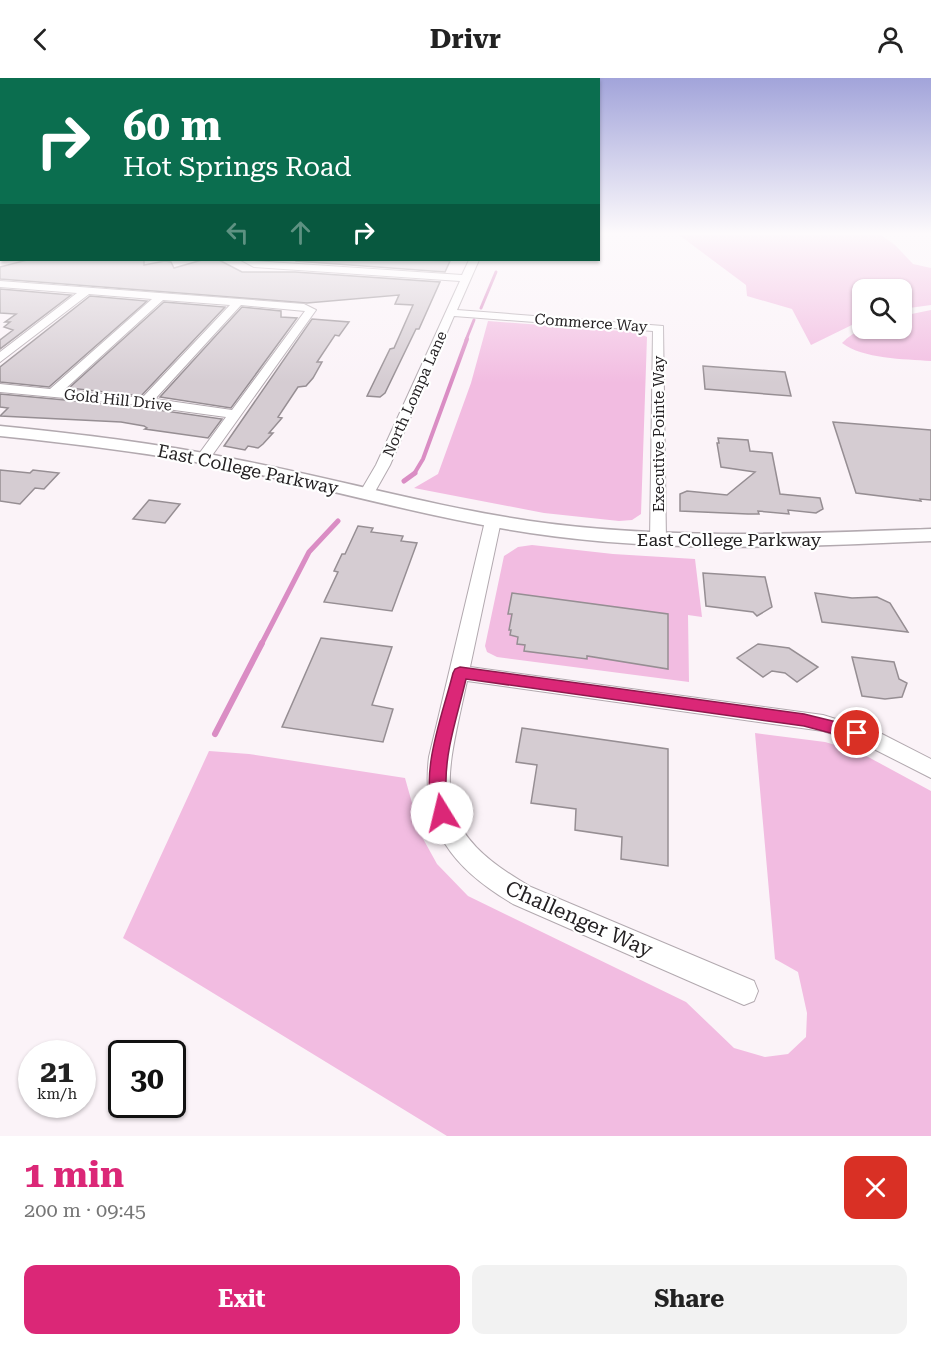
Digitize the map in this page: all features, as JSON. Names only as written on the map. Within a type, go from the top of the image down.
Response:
[{"type":"main road","name":"East College Parkway","points":[[0,431],[121,445],[203,458],[493,521],[572,533],[658,541],[735,543],[931,536]]},
{"type":"street","points":[[5,284],[304,306],[311,310],[203,458]]},
{"type":"street","name":"North Lompa Lane","points":[[366,494],[383,465],[463,284]]},
{"type":"street","points":[[0,294],[14,285]]},
{"type":"street","points":[[0,358],[87,290]]},
{"type":"street","points":[[53,393],[161,296]]},
{"type":"street","points":[[145,402],[238,302]]},
{"type":"street","name":"Commerce Way","points":[[452,313],[659,328]]},
{"type":"street","name":"Executive Pointe Way","points":[[658,541],[659,328]]},
{"type":"street","name":"Gold Hill Drive","points":[[0,388],[145,402],[235,414]]},
{"type":"street","points":[[493,521],[460,673],[823,723],[872,738],[931,770]]},
{"type":"street","name":"Challenger Way","points":[[460,673],[440,757],[438,787],[442,813],[453,835],[467,855],[500,884],[520,896],[744,991]]},
{"type":"shaded area","points":[[745,284],[852,284],[852,325],[811,345],[792,309],[747,296]]},
{"type":"shaded area","points":[[912,284],[931,284],[931,305],[912,308]]},
{"type":"shaded area","points":[[931,310],[931,361],[872,355],[842,343],[852,335],[852,339],[912,339],[912,314]]},
{"type":"shaded area","points":[[488,321],[636,332],[647,337],[641,514],[632,520],[619,521],[544,513],[414,488],[438,474],[471,383]]},
{"type":"shaded area","points":[[532,545],[613,554],[695,559],[702,617],[688,615],[689,682],[497,657],[487,652],[485,646],[504,556],[518,547]]},
{"type":"shaded area","points":[[755,733],[825,742],[859,752],[931,791],[931,1136],[447,1136],[123,938],[209,751],[249,754],[405,778],[421,835],[437,864],[468,896],[686,1002],[734,1048],[765,1057],[788,1054],[806,1037],[807,1013],[798,972],[775,959]]},
{"type":"building","points":[[69,284],[439,284],[419,329],[416,329],[385,393],[380,397],[367,396],[390,349],[394,348],[413,305],[395,304],[399,295],[307,303]]},
{"type":"building","points":[[0,289],[71,295],[0,349],[0,340],[13,330],[4,327],[10,322],[5,322],[16,314],[0,313]]},
{"type":"building","points":[[90,296],[147,301],[49,387],[0,382],[0,367]]},
{"type":"building","points":[[164,302],[225,307],[141,396],[69,388]]},
{"type":"building","points":[[242,307],[281,311],[281,317],[297,318],[231,408],[160,397]]},
{"type":"building","points":[[312,319],[349,322],[339,336],[335,335],[317,362],[322,362],[313,378],[306,386],[298,387],[278,417],[282,418],[269,433],[273,433],[263,444],[258,448],[248,446],[245,450],[224,446]]},
{"type":"building","points":[[703,366],[785,372],[791,396],[705,389]]},
{"type":"building","points":[[0,394],[130,406],[222,419],[208,438],[145,429],[147,428],[144,426],[121,422],[0,416],[8,408],[0,407]]},
{"type":"building","points":[[833,422],[931,430],[931,500],[920,499],[921,501],[856,493]]},
{"type":"building","points":[[718,438],[748,440],[750,451],[772,453],[780,494],[820,498],[823,509],[816,513],[788,510],[789,514],[758,511],[759,514],[680,511],[680,494],[687,491],[727,495],[755,472],[721,467]]},
{"type":"building","points":[[0,470],[59,473],[44,489],[35,488],[20,504],[0,501]]},
{"type":"building","points":[[149,500],[180,504],[165,523],[133,519]]},
{"type":"building","points":[[358,526],[373,528],[371,532],[403,536],[401,541],[417,543],[392,611],[324,602],[338,572],[334,571]]},
{"type":"building","points":[[703,573],[765,577],[772,607],[757,616],[753,612],[706,606]]},
{"type":"building","points":[[512,593],[668,614],[668,669],[587,656],[587,659],[524,651],[525,645],[517,644],[518,637],[510,635],[512,614],[508,614]]},
{"type":"building","points":[[815,593],[852,598],[877,597],[890,603],[908,632],[822,622]]},
{"type":"building","points":[[321,638],[392,647],[372,705],[393,709],[383,742],[282,727]]},
{"type":"building","points":[[758,644],[789,648],[818,667],[797,682],[785,673],[772,671],[763,677],[737,658]]},
{"type":"building","points":[[852,657],[894,662],[899,679],[907,683],[902,697],[885,699],[862,696]]},
{"type":"building","points":[[522,728],[668,749],[668,866],[621,859],[622,837],[575,830],[576,809],[531,803],[537,765],[516,762]]},
{"type":"waterway","points":[[481,308],[491,284]]},
{"type":"waterway","points":[[466,340],[474,320]]},
{"type":"waterway","points":[[414,474],[423,459],[467,339]]},
{"type":"waterway","points":[[404,481],[414,474]]},
{"type":"waterway","points":[[261,645],[309,552],[338,521]]},
{"type":"waterway","points":[[215,734],[262,643]]},
{"type":"route","points":[[442,813],[438,787],[440,757],[460,673],[804,720],[857,733]]}]
